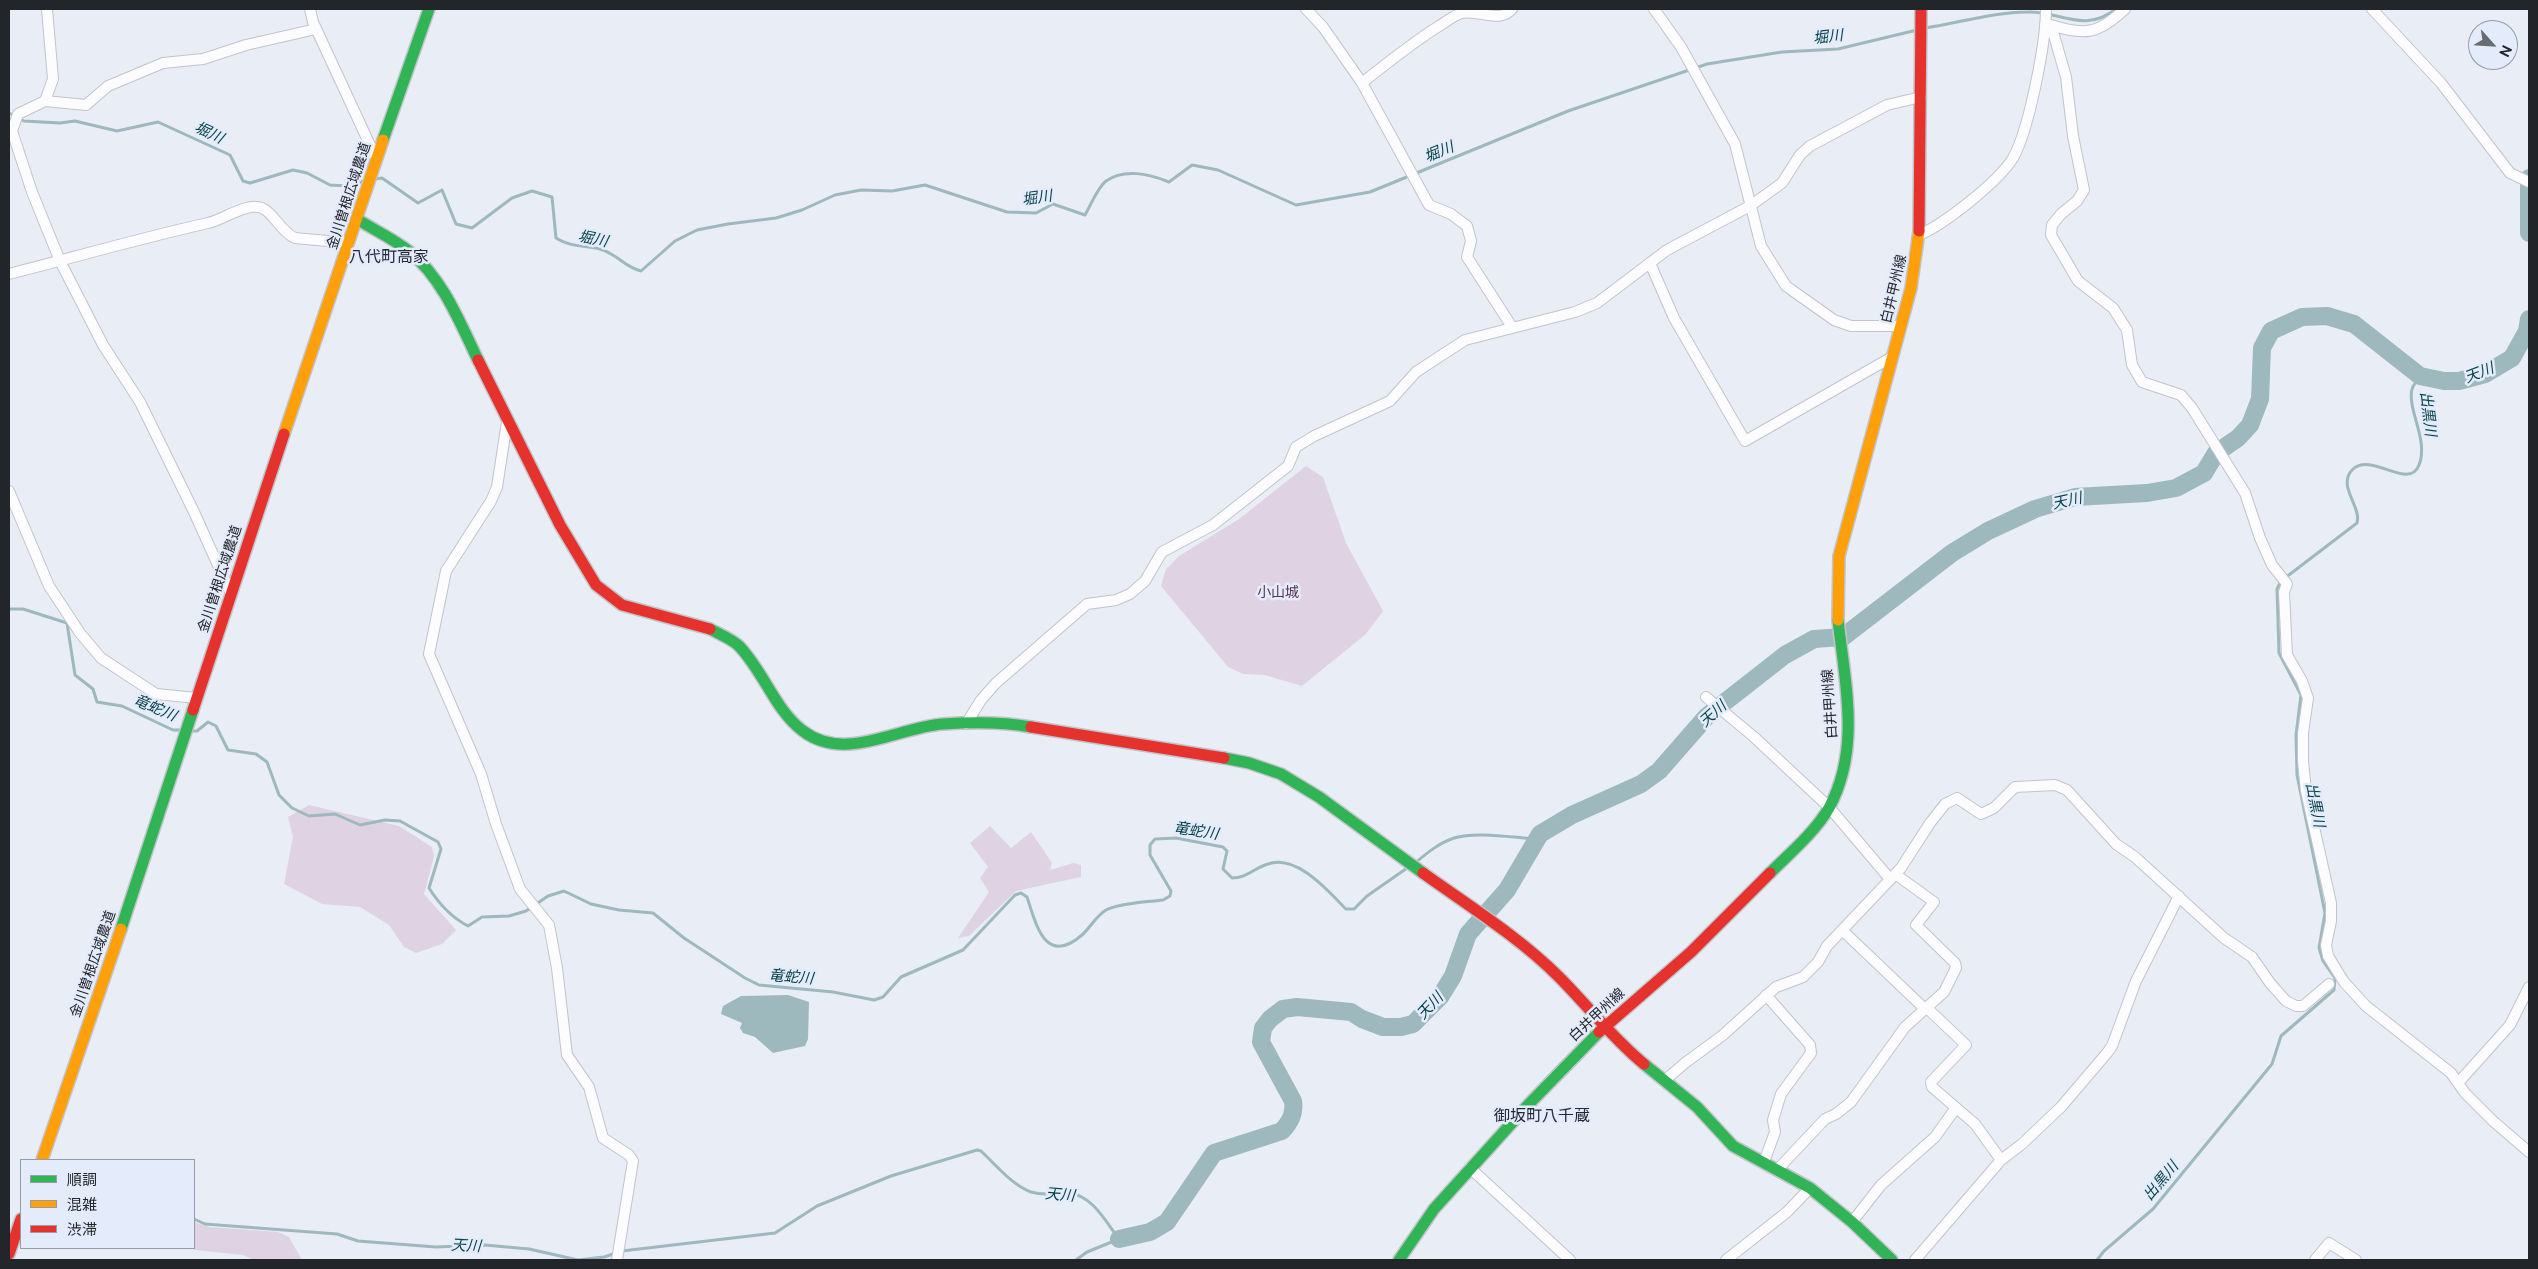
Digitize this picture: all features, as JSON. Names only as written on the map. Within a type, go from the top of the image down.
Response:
[{"type":"street","points":[[45,101],[53,79],[47,9]]},
{"type":"street","points":[[310,9],[316,29],[376,158]]},
{"type":"street","name":"金川曽根広域農道","points":[[42,1159],[190,723],[376,158],[429,9]]},
{"type":"street","points":[[1306,9],[1323,27],[1362,83],[1429,205],[1451,214],[1467,226],[1471,241],[1467,257],[1512,327]]},
{"type":"street","points":[[1362,83],[1418,39],[1459,14],[1471,11],[1495,17],[1510,12],[1512,9]]},
{"type":"street","points":[[1654,9],[1693,67],[1735,144],[1761,246],[1775,271],[1792,291],[1834,320],[1851,326],[1901,326]]},
{"type":"street","name":"白井甲州線","points":[[1399,1260],[1434,1209],[1470,1168],[1604,1026],[1691,952],[1784,859],[1821,819],[1829,807],[1846,767],[1849,722],[1838,617],[1837,579],[1842,542],[1911,288],[1919,235],[1921,9]]},
{"type":"street","points":[[2046,9],[2047,23],[2066,78],[2073,136],[2084,190],[2078,201],[2061,214],[2052,225],[2051,235],[2078,281],[2113,308],[2127,330],[2132,365],[2142,382],[2181,395],[2245,493],[2260,538],[2283,580],[2287,655],[2302,681],[2308,698],[2303,733],[2303,762],[2306,791],[2331,903],[2331,921],[2326,945],[2328,956],[2344,982],[2366,1006],[2450,1073],[2493,1122],[2529,1152]]},
{"type":"street","points":[[2047,23],[2075,32],[2091,30],[2108,24],[2124,9]]},
{"type":"street","points":[[2372,9],[2441,83],[2510,173],[2529,182]]},
{"type":"street","points":[[1919,235],[1932,230],[2002,173],[2014,157],[2027,119],[2047,23]]},
{"type":"street","points":[[231,594],[194,512],[140,402],[103,345],[60,261],[32,192],[12,131],[16,119],[45,101],[86,105],[108,86],[163,63],[203,58],[246,45],[316,29]]},
{"type":"street","points":[[966,724],[981,700],[996,683],[1087,604],[1116,600],[1130,594],[1144,581],[1162,552],[1213,525],[1288,466],[1296,447],[1314,436],[1390,401],[1416,372],[1465,340],[1575,312],[1597,304],[1668,250],[1750,206],[1782,183],[1800,155],[1810,146],[1887,105],[1921,97]]},
{"type":"street","points":[[9,274],[179,228],[210,223],[246,209],[257,207],[263,208],[288,235],[295,238],[349,243]]},
{"type":"street","points":[[357,220],[410,252],[427,270],[449,300],[507,422],[560,524],[596,585],[622,605],[708,628],[738,645],[759,671],[785,713],[804,732],[833,745],[858,743],[942,724],[1014,724],[1249,763],[1281,774],[1299,784],[1407,860],[1525,946],[1559,977],[1623,1047],[1696,1107],[1733,1146],[1810,1188],[1852,1222],[1892,1260]]},
{"type":"street","points":[[1650,263],[1674,318],[1745,441],[1892,357]]},
{"type":"street","points":[[507,422],[497,487],[491,501],[446,571],[429,654],[481,774],[520,889],[549,925],[557,968],[567,1055],[590,1087],[603,1138],[629,1154],[633,1161],[617,1260]]},
{"type":"street","points":[[9,491],[49,586],[80,633],[101,658],[156,694],[197,698]]},
{"type":"street","points":[[1706,697],[1754,737],[1829,807],[1893,877],[1934,902],[1916,925],[1955,963],[1956,968],[1944,992],[1905,1027],[1851,1102],[1836,1114],[1825,1119],[1778,1169]]},
{"type":"street","points":[[1664,1081],[1723,1035],[1776,986],[1803,977],[1818,962],[1827,946],[1893,877],[1945,804],[1957,798],[1981,814],[1994,808],[2015,787],[2055,785],[2067,790],[2116,844],[2135,857],[2224,938],[2252,957],[2270,983],[2286,1001],[2296,1006],[2303,1006],[2329,984]]},
{"type":"street","points":[[1915,1260],[2001,1160],[2022,1144],[2061,1107],[2112,1046],[2136,981],[2179,896]]},
{"type":"street","points":[[1842,930],[1966,1045],[1932,1082],[1932,1087],[1955,1109],[1975,1124],[2001,1160]]},
{"type":"street","points":[[2458,1083],[2510,1025],[2529,987]]},
{"type":"street","points":[[1764,1162],[1775,1132],[1773,1120],[1781,1094],[1811,1053],[1810,1045],[1766,995]]},
{"type":"street","points":[[1852,1222],[1880,1185],[1935,1137],[1955,1109]]},
{"type":"street","points":[[1470,1168],[1570,1260]]},
{"type":"street","points":[[1726,1260],[1787,1212],[1810,1188]]},
{"type":"street","points":[[10,1252],[20,1222]]},
{"type":"street","points":[[2315,1260],[2329,1243],[2356,1260]]},
{"type":"green space","name":"小山城","points":[[1306,466],[1323,477],[1346,543],[1383,611],[1366,634],[1302,686],[1265,675],[1243,674],[1228,667],[1161,586],[1166,569],[1179,556],[1239,519]]},
{"type":"green space","points":[[309,805],[399,826],[432,847],[434,857],[424,894],[456,930],[442,944],[416,953],[404,947],[389,925],[360,907],[322,904],[284,884],[293,837],[288,817]]},
{"type":"green space","points":[[990,826],[1011,848],[1031,832],[1052,863],[1050,870],[1073,863],[1081,865],[1081,877],[1016,891],[969,936],[958,938],[989,892],[980,878],[988,867],[970,843]]},
{"type":"green space","points":[[195,1222],[210,1227],[278,1232],[289,1237],[302,1260],[254,1260],[243,1255],[195,1250]]},
{"type":"shaded area","points":[[788,995],[809,1002],[808,1039],[805,1046],[773,1053],[755,1037],[743,1033],[740,1028],[742,1023],[721,1014],[723,1006],[741,996]]},
{"type":"waterway","name":"堀川","points":[[1925,28],[2015,12],[2040,13],[2083,21],[2093,20],[2116,9]]},
{"type":"waterway","name":"堀川","points":[[375,179],[382,178],[418,203],[442,190],[456,224],[472,228],[512,198],[532,191],[552,197],[556,238],[570,244],[604,251],[628,266],[641,271],[675,241],[697,230],[776,218],[802,210],[835,195],[861,190],[892,191],[925,185],[1007,212],[1036,213],[1053,204],[1085,215],[1100,188],[1113,177],[1129,173],[1154,177],[1169,182],[1192,165],[1218,170],[1296,205],[1370,192],[1568,111],[1707,64],[1782,52],[1838,49],[1917,30]]},
{"type":"waterway","name":"堀川","points":[[9,113],[24,121],[60,123],[75,121],[117,131],[158,122],[230,155],[243,181],[250,183],[293,170],[307,173],[330,185],[347,186],[364,181]]},
{"type":"waterway","name":"天川","points":[[2529,178],[2529,233]]},
{"type":"waterway","name":"天川","points":[[1119,1239],[1150,1232],[1167,1222],[1214,1153],[1282,1131],[1287,1124],[1293,1114],[1293,1101],[1261,1042],[1263,1028],[1270,1019],[1283,1009],[1297,1007],[1351,1012],[1362,1019],[1383,1027],[1401,1027],[1413,1024],[1440,997],[1453,976],[1468,934],[1507,890],[1540,834],[1572,815],[1641,784],[1659,771],[1707,716],[1785,655],[1814,639],[1843,637],[1952,553],[1988,531],[2035,509],[2075,497],[2147,493],[2176,488],[2204,473],[2216,453],[2238,438],[2250,425],[2260,399],[2262,348],[2271,331],[2302,317],[2327,316],[2354,324],[2420,376],[2444,381],[2459,381],[2485,374],[2512,358],[2527,331],[2529,319]]},
{"type":"waterway","name":"出黒川","points":[[2097,1260],[2104,1251],[2153,1209],[2272,1064],[2281,1036],[2334,990],[2335,978],[2323,961],[2319,948],[2325,913],[2297,775],[2296,735],[2301,695],[2279,653],[2277,589],[2281,581],[2357,523],[2358,517],[2347,482],[2348,475],[2353,469],[2361,465],[2370,465],[2407,474],[2414,472],[2419,465],[2421,455],[2420,436],[2411,397],[2413,387],[2420,376]]},
{"type":"waterway","name":"竜蛇川","points":[[9,609],[23,609],[67,623],[75,675],[93,689],[97,702],[122,706],[173,730],[184,730]]},
{"type":"waterway","name":"竜蛇川","points":[[190,731],[197,731],[208,722],[216,726],[228,750],[256,754],[267,762],[279,795],[292,808],[309,816],[335,814],[360,825],[385,820],[400,821],[438,842],[441,849],[429,888],[446,910],[468,926],[482,917],[509,916],[526,911],[548,896],[564,891],[591,904],[619,910],[653,913],[684,938],[745,978],[759,985],[833,992],[874,1000],[883,997],[901,977],[963,950],[1015,895],[1021,893],[1027,897],[1034,919],[1044,938],[1051,944],[1059,946],[1069,944],[1082,935],[1099,915],[1106,910],[1126,904],[1163,900],[1170,896],[1171,891],[1150,855],[1150,845],[1155,839],[1176,838],[1223,847],[1227,851],[1223,869],[1232,878],[1246,875],[1268,864],[1279,862],[1290,864],[1301,869],[1321,884],[1346,909],[1354,909],[1367,896],[1410,866]]},
{"type":"waterway","name":"竜蛇川","points":[[1415,863],[1443,843],[1463,836],[1485,835],[1539,839]]},
{"type":"waterway","name":"天川","points":[[195,1219],[205,1224],[337,1234],[358,1241],[436,1247],[485,1245],[529,1249],[578,1260],[604,1257],[622,1251],[775,1233],[817,1206],[891,1176],[977,1150],[981,1151],[1004,1174],[1024,1189],[1041,1194],[1069,1193],[1077,1195],[1098,1210],[1119,1239],[1087,1252],[1076,1260]]},
{"type":"traffic: fast","points":[[383,140],[429,9]]},
{"type":"traffic: fast","points":[[357,219],[397,243],[422,263],[450,302],[478,360]]},
{"type":"traffic: fast","points":[[1770,873],[1817,825],[1829,808],[1839,786],[1845,763],[1848,716],[1838,620]]},
{"type":"traffic: fast","points":[[710,629],[739,646],[756,667],[785,713],[803,731],[819,740],[836,744],[854,744],[926,726],[943,724],[987,723],[1031,727]]},
{"type":"traffic: fast","points":[[121,929],[193,710]]},
{"type":"traffic: fast","points":[[1224,758],[1249,763],[1281,774],[1319,797],[1423,873]]},
{"type":"traffic: fast","points":[[1399,1260],[1434,1209],[1529,1104],[1599,1032]]},
{"type":"traffic: fast","points":[[1644,1064],[1697,1107],[1733,1146],[1810,1188],[1852,1222],[1892,1260]]},
{"type":"traffic: slow","points":[[284,434],[383,140]]},
{"type":"traffic: slow","points":[[1838,620],[1839,556],[1911,288],[1919,231]]},
{"type":"traffic: slow","points":[[42,1159],[121,929]]},
{"type":"traffic: jam","points":[[1919,231],[1921,9]]},
{"type":"traffic: jam","points":[[478,360],[560,525],[596,585],[622,605],[710,629]]},
{"type":"traffic: jam","points":[[193,710],[284,434]]},
{"type":"traffic: jam","points":[[1031,727],[1224,758]]},
{"type":"traffic: jam","points":[[1423,873],[1493,922],[1544,962],[1622,1044],[1644,1064]]},
{"type":"traffic: jam","points":[[1599,1032],[1691,952],[1770,873]]},
{"type":"traffic: jam","points":[[9,1254],[20,1222]]},
{"type":"district","name":"八代町高家","points":[[389,257]]},
{"type":"district","name":"御坂町八千蔵","points":[[1542,1116]]}]
